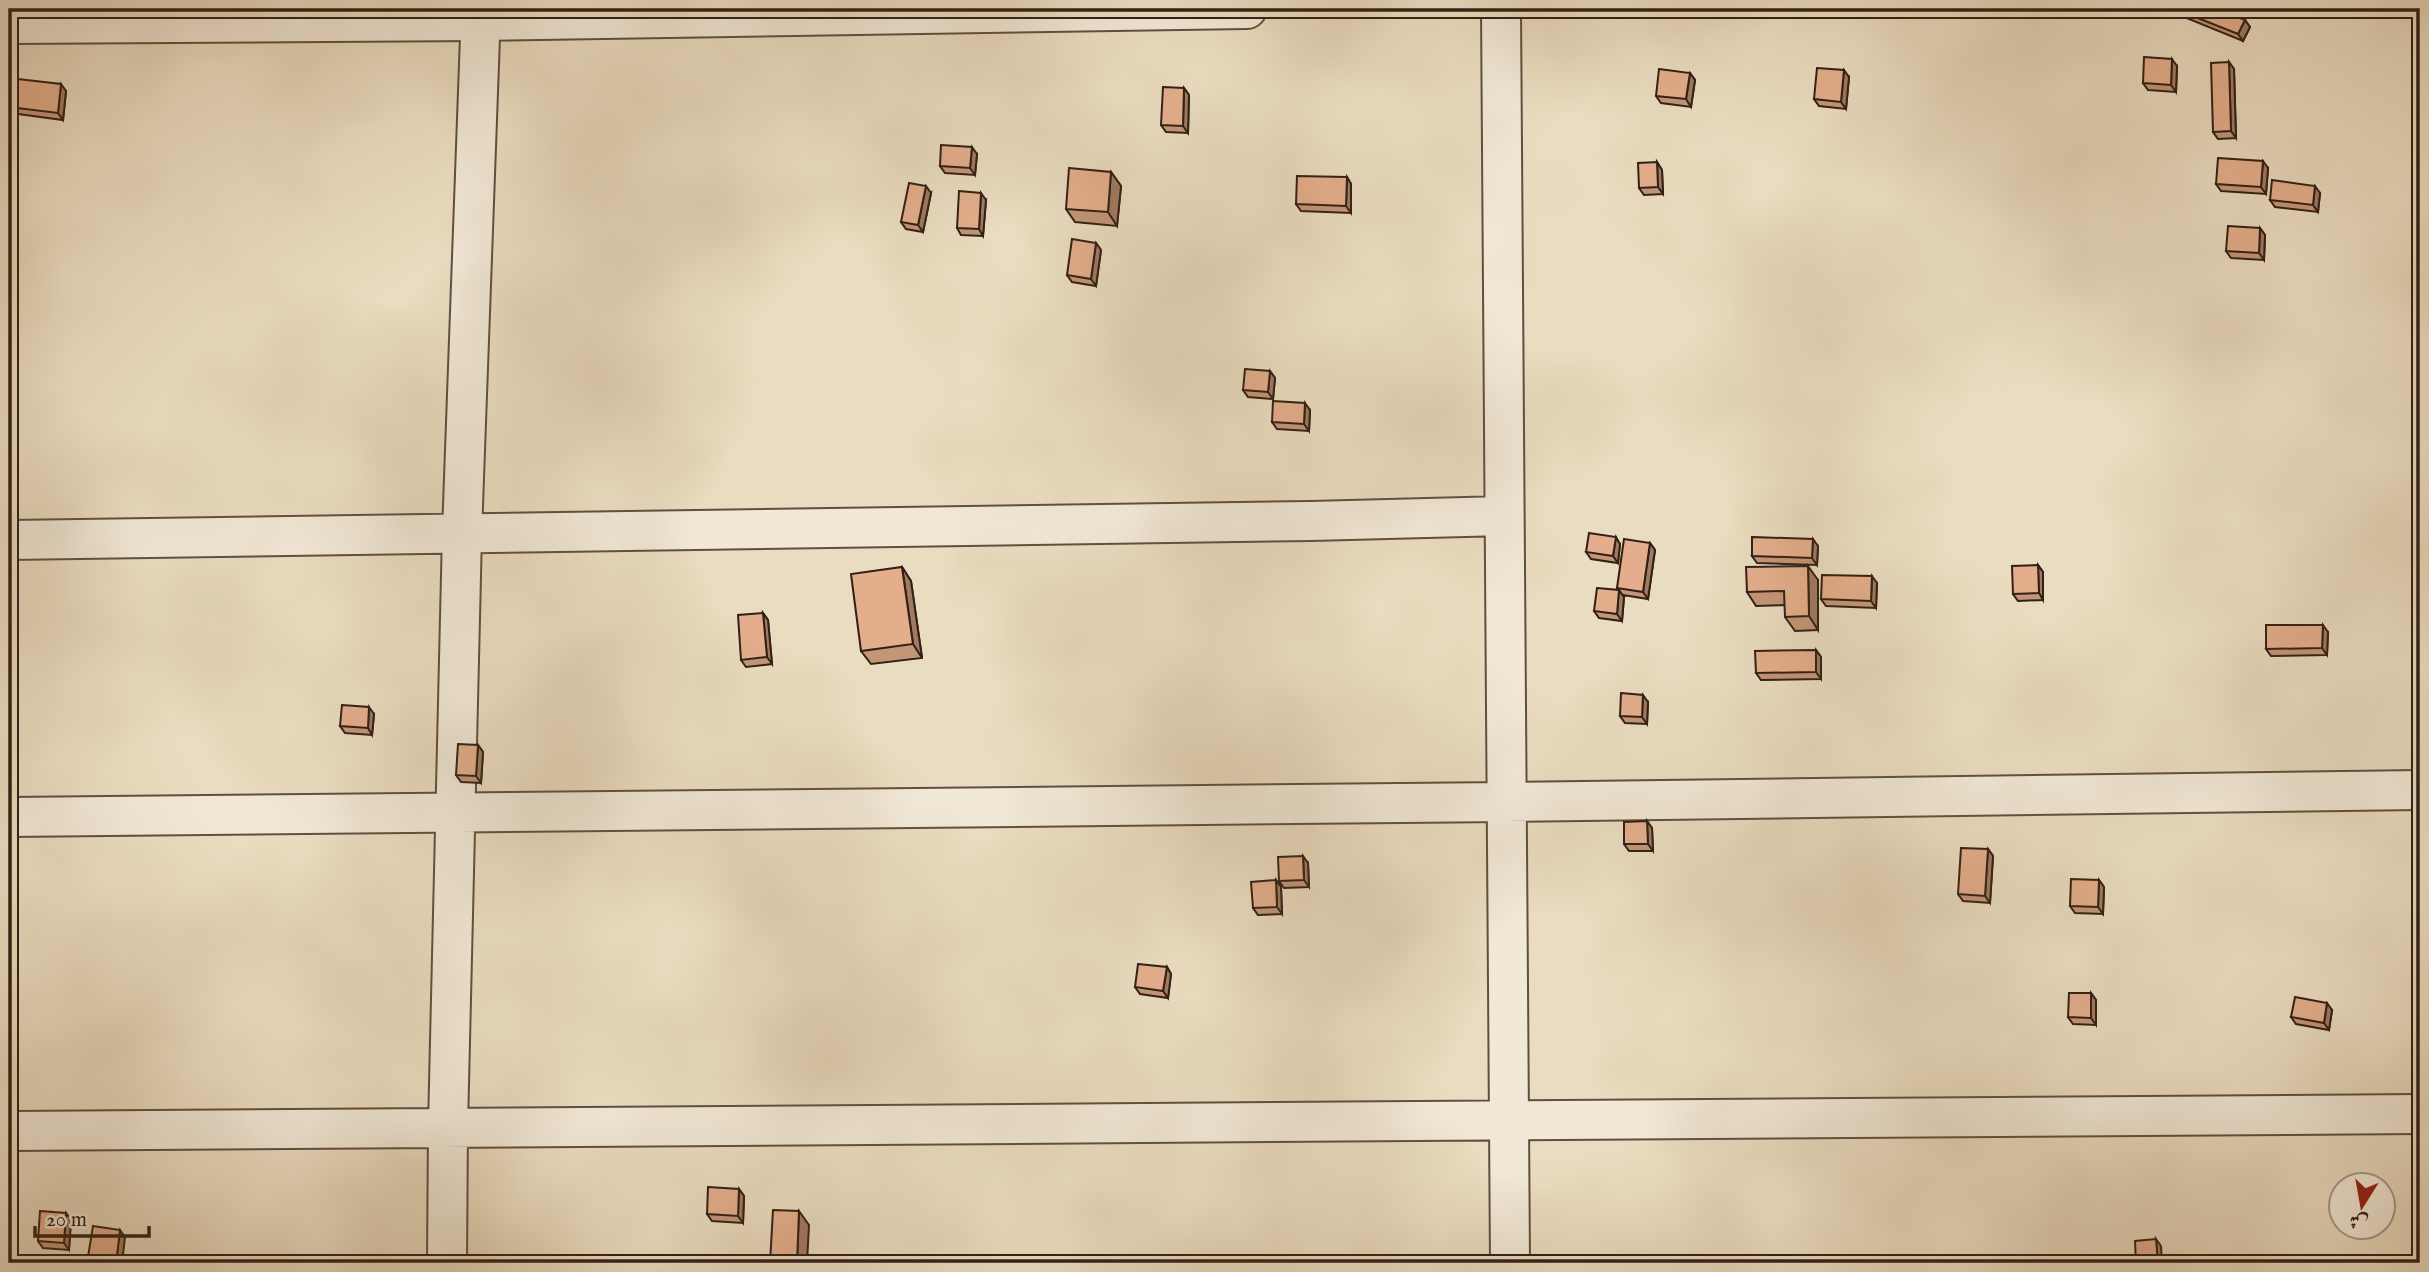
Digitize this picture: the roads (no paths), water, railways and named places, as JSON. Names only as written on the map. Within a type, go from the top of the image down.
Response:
[{"type":"street","points":[[9,24],[480,15],[1247,9]]},
{"type":"street","points":[[1501,9],[1510,1263]]},
{"type":"street","points":[[447,1263],[461,533],[480,15]]},
{"type":"street","points":[[9,540],[1311,522],[1504,516]]},
{"type":"street","points":[[9,817],[2420,790]]},
{"type":"street","points":[[9,1131],[2420,1114]]}]
